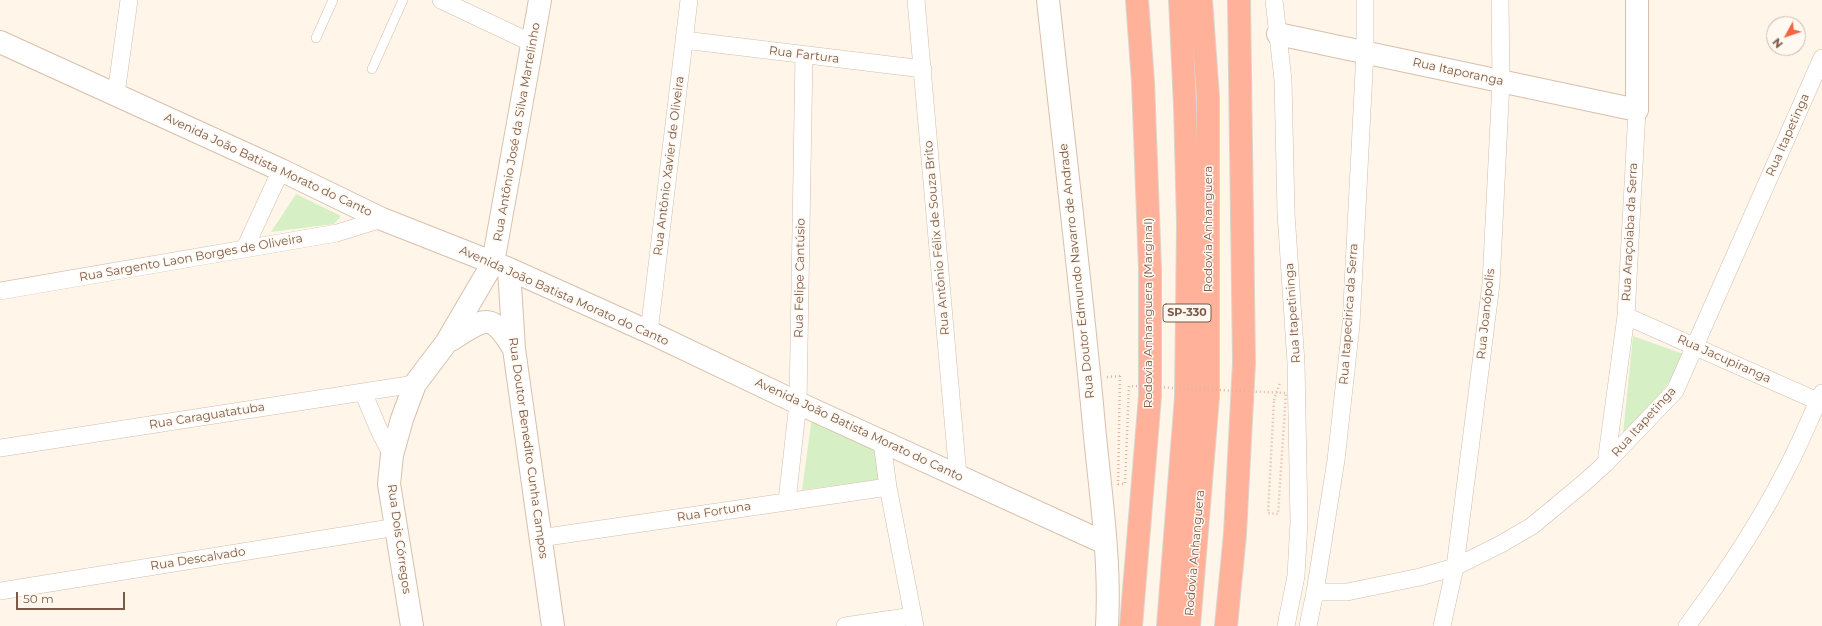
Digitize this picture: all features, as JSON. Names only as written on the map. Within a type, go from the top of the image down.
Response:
[{"type":"highway","name":"Rodovia Anhanguera (Marginal)","points":[[1132,626],[1150,396],[1150,254],[1143,82],[1137,0]]},
{"type":"highway","name":"Rodovia Anhanguera","points":[[1168,626],[1186,397],[1188,223],[1180,0]]},
{"type":"highway","points":[[1226,626],[1235,534],[1244,363],[1239,0]]},
{"type":"highway","name":"Rodovia Anhanguera","points":[[1189,626],[1208,397],[1208,96],[1201,1]]},
{"type":"street","points":[[116,94],[129,0]]},
{"type":"street","points":[[441,0],[532,43]]},
{"type":"street","name":"Rua Antônio José da Silva Martelinho","points":[[501,266],[532,43],[540,0]]},
{"type":"street","name":"Rua Antônio Xavier de Oliveira","points":[[649,332],[689,0]]},
{"type":"street","name":"Rua Antônio Félix de Souza Brito","points":[[916,0],[958,476]]},
{"type":"street","name":"Rua Doutor Edmundo Navarro de Andrade","points":[[1048,0],[1089,378],[1105,543],[1109,590],[1107,626]]},
{"type":"street","name":"Rua Itapetininga","points":[[1274,0],[1283,80],[1286,213],[1296,363],[1297,411],[1299,522],[1293,598],[1286,626]]},
{"type":"street","name":"Rua Itapecirica da Serra","points":[[1308,626],[1315,592],[1336,460],[1351,325],[1365,52],[1364,0]]},
{"type":"street","name":"Rua Joanópolis","points":[[1442,626],[1455,567],[1491,284],[1501,81],[1500,0]]},
{"type":"street","name":"Rua Araçoiaba da Serra","points":[[1606,464],[1626,316],[1637,110],[1637,0]]},
{"type":"street","name":"Rua Itaporanga","points":[[1278,34],[1637,110]]},
{"type":"street","name":"Rua Fartura","points":[[684,40],[923,69]]},
{"type":"street","name":"Avenida João Batista Morato do Canto","points":[[0,42],[281,170],[382,219],[501,266],[649,332],[798,404],[1105,543]]},
{"type":"street","name":"Rua Felipe Cantúsio","points":[[787,501],[798,404],[804,55]]},
{"type":"street","name":"Rua Itapetinga","points":[[1315,592],[1347,592],[1420,577],[1455,567],[1532,526],[1606,464],[1675,391],[1822,58]]},
{"type":"street","points":[[245,248],[281,170]]},
{"type":"street","name":"Rua Sargento Laon Borges de Oliveira","points":[[0,290],[337,233],[382,219]]},
{"type":"street","name":"Rua Dois Córregos","points":[[412,626],[390,484],[392,455],[402,419],[415,384],[446,343],[476,294],[501,266]]},
{"type":"street","name":"Rua Doutor Benedito Cunha Campos","points":[[501,266],[511,306],[514,349],[553,626]]},
{"type":"street","points":[[476,294],[478,306],[482,316],[488,322],[499,327],[514,349]]},
{"type":"street","points":[[446,343],[473,325],[488,322],[502,315],[511,306]]},
{"type":"street","name":"Rua Jacupiranga","points":[[1626,316],[1821,399]]},
{"type":"street","name":"Rua Caraguatatuba","points":[[0,448],[415,384]]},
{"type":"street","points":[[363,392],[379,430],[392,455]]},
{"type":"street","points":[[1687,626],[1728,570],[1759,518],[1788,468],[1821,399]]},
{"type":"street","points":[[845,626],[914,621],[888,487],[882,442]]},
{"type":"street","name":"Rua Fortuna","points":[[540,538],[888,487]]},
{"type":"street","name":"Rua Descalvado","points":[[0,591],[397,527]]},
{"type":"lane","points":[[316,38],[333,0]]},
{"type":"lane","points":[[372,69],[403,0]]},
{"type":"path","points":[[1120,376],[1118,484],[1125,484],[1129,386],[1286,393],[1278,514],[1268,513],[1274,400]]},
{"type":"green space","points":[[296,194],[341,216],[334,224],[271,232]]},
{"type":"green space","points":[[1633,336],[1689,356],[1653,403],[1623,434]]},
{"type":"green space","points":[[812,417],[876,446],[882,479],[802,490]]}]
